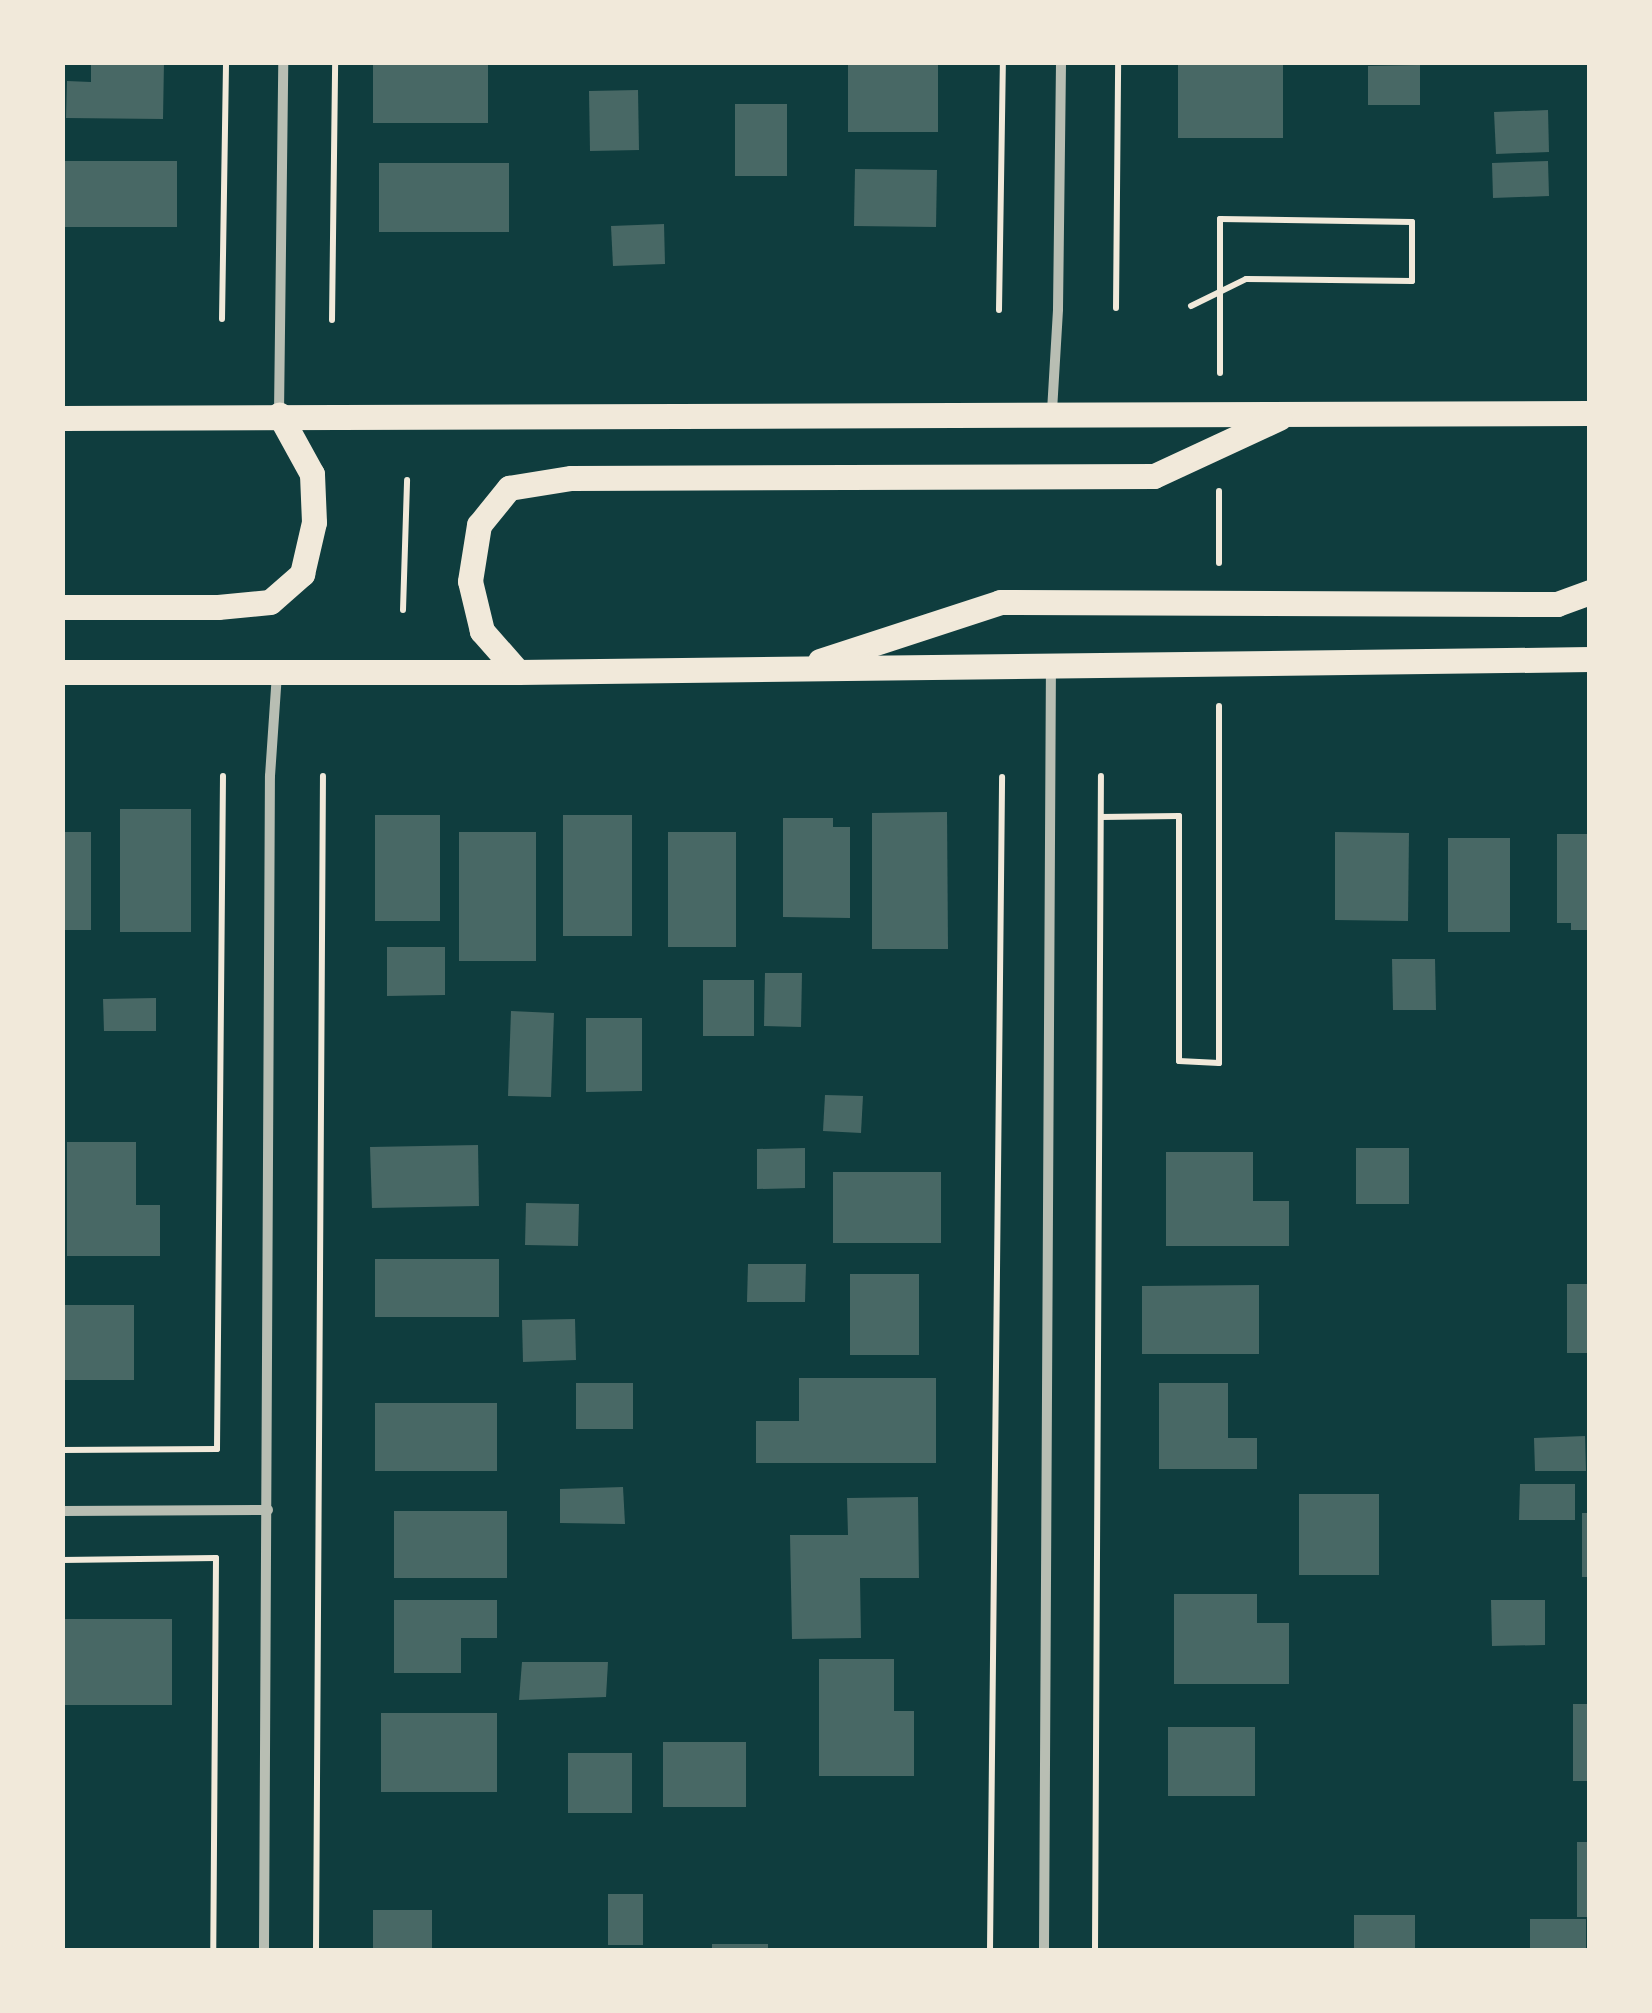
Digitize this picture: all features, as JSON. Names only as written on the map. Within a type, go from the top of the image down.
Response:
[{"type":"main road","points":[[62,418],[278,414],[1590,413]]},
{"type":"main road","points":[[62,607],[218,608],[270,602],[302,574],[314,522],[312,474],[278,414]]},
{"type":"main road","points":[[518,672],[482,631],[470,581],[479,525],[509,488],[571,478],[1154,476],[1288,414]]},
{"type":"main road","points":[[796,669],[1000,602],[1557,604],[1590,592]]},
{"type":"main road","points":[[62,672],[518,672],[1590,659]]},
{"type":"street","points":[[278,414],[283,62]]},
{"type":"street","points":[[1052,412],[1058,309],[1061,62]]},
{"type":"street","points":[[1044,1950],[1050,667]]},
{"type":"street","points":[[264,1950],[270,776],[277,674]]},
{"type":"street","points":[[62,1511],[268,1510]]},
{"type":"path","points":[[222,319],[226,62]]},
{"type":"path","points":[[332,320],[336,62]]},
{"type":"path","points":[[999,310],[1002,62]]},
{"type":"path","points":[[1116,308],[1118,62]]},
{"type":"path","points":[[1190,306],[1246,279]]},
{"type":"path","points":[[403,610],[407,480]]},
{"type":"path","points":[[62,1450],[217,1449],[223,776]]},
{"type":"path","points":[[316,1950],[323,776]]},
{"type":"path","points":[[1095,1950],[1101,776]]},
{"type":"path","points":[[990,1950],[1002,777]]},
{"type":"path","points":[[1101,817],[1179,816],[1179,880]]},
{"type":"path","points":[[62,1560],[216,1558],[213,1950]]},
{"type":"building","points":[[91,62],[164,62],[163,119],[66,118],[67,81],[91,82]]},
{"type":"building","points":[[373,62],[488,62],[488,123],[373,123]]},
{"type":"building","points":[[848,62],[938,62],[938,132],[848,132]]},
{"type":"building","points":[[1178,62],[1283,62],[1283,138],[1178,138]]},
{"type":"building","points":[[1420,65],[1420,105],[1368,105],[1368,66]]},
{"type":"building","points":[[638,90],[639,150],[590,151],[589,91]]},
{"type":"building","points":[[735,104],[787,104],[787,176],[735,176]]},
{"type":"building","points":[[1548,110],[1549,152],[1496,154],[1494,112]]},
{"type":"building","points":[[62,161],[177,161],[177,227],[62,227]]},
{"type":"building","points":[[1548,161],[1549,196],[1493,198],[1492,163]]},
{"type":"building","points":[[379,163],[509,163],[509,232],[379,232]]},
{"type":"building","points":[[855,169],[937,170],[936,227],[854,226]]},
{"type":"building","points":[[664,224],[665,264],[613,266],[611,226]]},
{"type":"building","points":[[120,809],[191,809],[191,932],[120,932]]},
{"type":"building","points":[[947,812],[948,949],[872,949],[872,813]]},
{"type":"building","points":[[375,815],[440,815],[440,921],[375,921]]},
{"type":"building","points":[[563,815],[632,815],[632,936],[563,936]]},
{"type":"building","points":[[783,818],[833,818],[833,827],[850,827],[850,918],[783,917]]},
{"type":"building","points":[[62,832],[91,832],[91,930],[62,930]]},
{"type":"building","points":[[459,832],[536,832],[536,961],[459,961]]},
{"type":"building","points":[[668,832],[736,832],[736,947],[668,947]]},
{"type":"building","points":[[1335,832],[1409,833],[1408,921],[1335,920]]},
{"type":"building","points":[[1557,834],[1590,834],[1590,930],[1571,930],[1571,923],[1557,923]]},
{"type":"building","points":[[1448,838],[1510,838],[1510,932],[1448,932]]},
{"type":"building","points":[[387,947],[445,947],[445,995],[387,996]]},
{"type":"building","points":[[1392,959],[1435,959],[1436,1010],[1393,1010]]},
{"type":"building","points":[[765,973],[802,973],[801,1027],[764,1026]]},
{"type":"building","points":[[703,980],[754,980],[754,1036],[703,1036]]},
{"type":"building","points":[[156,998],[156,1031],[104,1031],[103,999]]},
{"type":"building","points":[[511,1011],[554,1013],[551,1097],[508,1096]]},
{"type":"building","points":[[586,1018],[642,1018],[642,1091],[586,1092]]},
{"type":"building","points":[[825,1095],[863,1096],[861,1133],[823,1131]]},
{"type":"building","points":[[67,1142],[136,1142],[136,1205],[160,1205],[160,1256],[67,1256]]},
{"type":"building","points":[[478,1145],[479,1206],[372,1208],[370,1147]]},
{"type":"building","points":[[805,1148],[805,1188],[757,1189],[757,1149]]},
{"type":"building","points":[[1356,1148],[1409,1148],[1409,1204],[1356,1204]]},
{"type":"building","points":[[1166,1152],[1253,1152],[1253,1201],[1289,1201],[1289,1246],[1166,1246]]},
{"type":"building","points":[[833,1172],[941,1172],[941,1243],[833,1243]]},
{"type":"building","points":[[526,1203],[579,1204],[578,1246],[525,1245]]},
{"type":"building","points":[[375,1259],[499,1259],[499,1317],[375,1317]]},
{"type":"building","points":[[748,1264],[806,1264],[805,1302],[747,1302]]},
{"type":"building","points":[[850,1274],[919,1274],[919,1355],[850,1355]]},
{"type":"building","points":[[1567,1284],[1590,1284],[1590,1353],[1567,1353]]},
{"type":"building","points":[[1259,1285],[1259,1354],[1142,1354],[1142,1286]]},
{"type":"building","points":[[62,1305],[134,1305],[134,1380],[62,1380]]},
{"type":"building","points":[[575,1319],[576,1360],[523,1362],[522,1320]]},
{"type":"building","points":[[799,1378],[936,1378],[936,1463],[756,1463],[756,1421],[799,1421]]},
{"type":"building","points":[[576,1383],[633,1383],[633,1429],[576,1429]]},
{"type":"building","points":[[1159,1383],[1228,1383],[1228,1438],[1257,1438],[1257,1469],[1159,1469]]},
{"type":"building","points":[[375,1403],[497,1403],[497,1471],[375,1471]]},
{"type":"building","points":[[1585,1436],[1586,1471],[1535,1471],[1534,1438]]},
{"type":"building","points":[[1520,1484],[1575,1484],[1575,1520],[1519,1520]]},
{"type":"building","points":[[623,1487],[625,1524],[560,1523],[560,1489]]},
{"type":"building","points":[[1299,1494],[1379,1494],[1379,1575],[1299,1575]]},
{"type":"building","points":[[918,1497],[919,1578],[860,1578],[861,1638],[792,1639],[790,1535],[848,1535],[847,1498]]},
{"type":"building","points":[[394,1511],[507,1511],[507,1578],[394,1578]]},
{"type":"building","points":[[1582,1513],[1590,1513],[1590,1577],[1582,1577]]},
{"type":"building","points":[[1174,1594],[1257,1594],[1257,1623],[1289,1623],[1289,1684],[1174,1684]]},
{"type":"building","points":[[394,1600],[497,1600],[497,1638],[461,1638],[461,1673],[394,1673]]},
{"type":"building","points":[[1491,1600],[1545,1600],[1545,1645],[1492,1646]]},
{"type":"building","points":[[62,1619],[172,1619],[172,1705],[62,1705]]},
{"type":"building","points":[[819,1659],[894,1659],[894,1711],[914,1711],[914,1776],[819,1776]]},
{"type":"building","points":[[522,1662],[608,1662],[606,1697],[519,1700]]},
{"type":"building","points":[[1573,1704],[1590,1704],[1590,1781],[1573,1781]]},
{"type":"building","points":[[381,1713],[497,1713],[497,1792],[381,1792]]},
{"type":"building","points":[[1168,1727],[1255,1727],[1255,1796],[1168,1796]]},
{"type":"building","points":[[663,1742],[746,1742],[746,1807],[663,1807]]},
{"type":"building","points":[[568,1753],[632,1753],[632,1813],[568,1813]]},
{"type":"building","points":[[1577,1842],[1590,1842],[1590,1917],[1577,1917]]},
{"type":"building","points":[[608,1894],[643,1894],[643,1945],[608,1945]]},
{"type":"building","points":[[373,1910],[432,1910],[432,1950],[373,1950]]},
{"type":"building","points":[[1354,1915],[1415,1915],[1415,1950],[1354,1950]]},
{"type":"building","points":[[1530,1919],[1586,1919],[1586,1950],[1530,1950]]},
{"type":"building","points":[[712,1944],[768,1944],[768,1950],[712,1950]]}]
